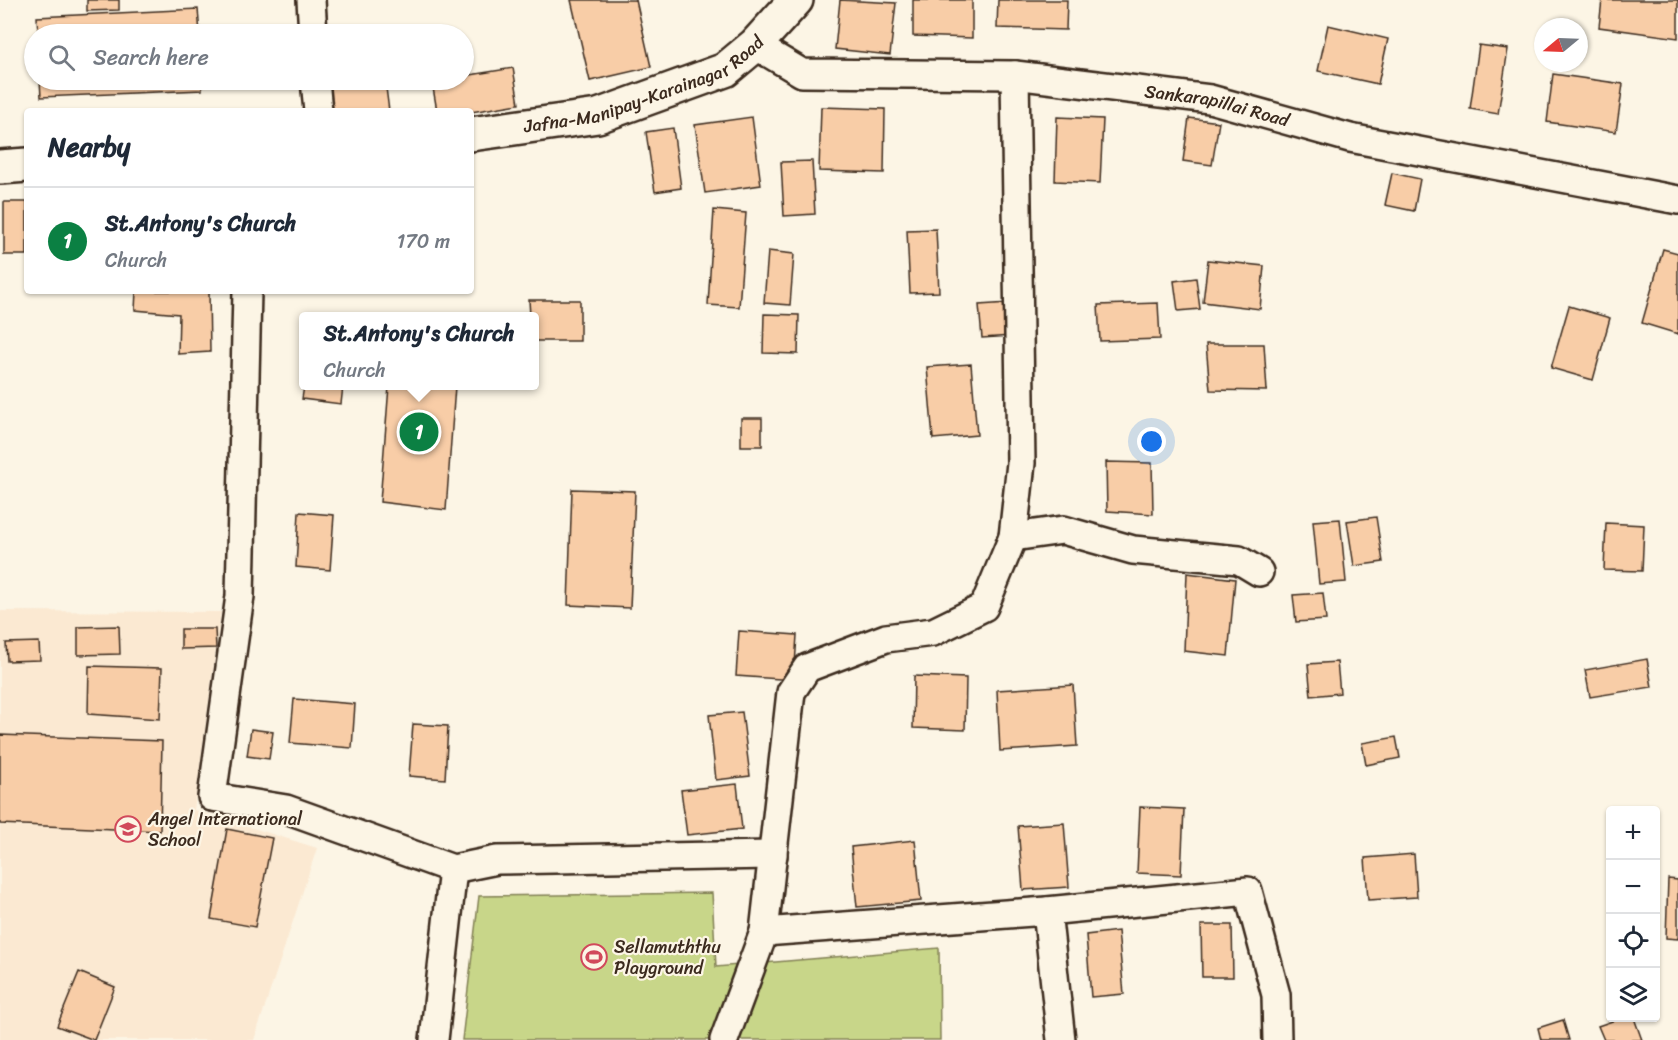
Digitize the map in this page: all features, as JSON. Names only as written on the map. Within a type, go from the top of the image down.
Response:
[{"type":"main road","name":"Jafna-Manipay-Karainagar Road","points":[[474,134],[598,116],[725,70],[755,45],[796,0]]},
{"type":"main road","points":[[0,167],[24,165]]},
{"type":"street","points":[[311,0],[312,24]]},
{"type":"street","name":"Sankarapillai Road","points":[[755,45],[802,73],[1015,75],[1210,99],[1350,138],[1678,200]]},
{"type":"street","points":[[724,1040],[764,932],[791,692],[807,668],[886,638],[933,632],[984,606],[1013,537],[1021,463],[1015,75]]},
{"type":"street","points":[[316,90],[318,108]]},
{"type":"street","points":[[247,294],[240,596],[212,797],[286,809],[453,869],[497,860],[773,855]]},
{"type":"street","points":[[1013,537],[1063,530],[1133,550],[1239,560],[1259,572]]},
{"type":"street","points":[[434,1040],[453,869]]},
{"type":"street","points":[[764,932],[1047,911],[1248,891],[1276,995],[1277,1040]]},
{"type":"street","points":[[1047,911],[1061,1040]]},
{"type":"shaded area","name":"Angel International School","points":[[0,611],[221,612],[194,810],[317,848],[254,1040],[0,1040]]},
{"type":"green space","name":"Sellamuththu Playground","points":[[712,893],[716,967],[939,948],[940,1040],[462,1040],[479,896]]},
{"type":"building","points":[[87,0],[119,0],[119,10],[87,11]]},
{"type":"building","points":[[571,0],[636,0],[651,67],[590,81]]},
{"type":"building","points":[[840,0],[896,3],[890,55],[835,49]]},
{"type":"building","points":[[913,0],[972,0],[972,38],[913,36]]},
{"type":"building","points":[[998,0],[1067,0],[1066,30],[997,28]]},
{"type":"building","points":[[1602,0],[1678,0],[1678,38],[1599,27]]},
{"type":"building","points":[[198,9],[199,24],[37,24],[37,17]]},
{"type":"building","points":[[1328,25],[1388,39],[1378,84],[1318,71]]},
{"type":"building","points":[[1479,45],[1508,49],[1498,114],[1470,109]]},
{"type":"building","points":[[513,68],[519,104],[474,112],[474,108],[436,108],[433,90],[474,90],[474,74]]},
{"type":"building","points":[[1553,74],[1623,84],[1616,132],[1547,122]]},
{"type":"building","points":[[41,90],[202,90],[41,97]]},
{"type":"building","points":[[321,90],[386,90],[389,108],[324,108]]},
{"type":"building","points":[[821,107],[885,109],[884,173],[819,171]]},
{"type":"building","points":[[752,117],[761,185],[705,193],[695,125]]},
{"type":"building","points":[[1057,117],[1103,119],[1100,183],[1055,181]]},
{"type":"building","points":[[1189,118],[1219,122],[1212,165],[1183,161]]},
{"type":"building","points":[[673,128],[681,188],[655,192],[646,132]]},
{"type":"building","points":[[812,161],[815,214],[784,216],[781,162]]},
{"type":"building","points":[[1392,173],[1420,179],[1414,211],[1385,205]]},
{"type":"building","points":[[4,202],[24,202],[24,255],[4,255]]},
{"type":"building","points":[[714,210],[746,213],[739,307],[708,305]]},
{"type":"building","points":[[936,229],[939,292],[910,293],[907,230]]},
{"type":"building","points":[[1663,249],[1678,253],[1678,334],[1642,323]]},
{"type":"building","points":[[768,251],[794,254],[790,305],[764,303]]},
{"type":"building","points":[[1208,260],[1264,266],[1260,309],[1203,302]]},
{"type":"building","points":[[1196,278],[1200,309],[1178,311],[1174,281]]},
{"type":"building","points":[[136,294],[209,294],[210,352],[178,354],[179,314],[135,310]]},
{"type":"building","points":[[529,300],[580,300],[580,341],[539,341],[539,312],[530,312]]},
{"type":"building","points":[[1009,303],[1012,336],[982,338],[979,305]]},
{"type":"building","points":[[1158,303],[1160,339],[1100,341],[1098,305]]},
{"type":"building","points":[[1569,306],[1610,318],[1593,380],[1551,368]]},
{"type":"building","points":[[764,314],[799,315],[798,354],[763,353]]},
{"type":"building","points":[[1206,344],[1264,344],[1267,391],[1210,390]]},
{"type":"building","points":[[971,364],[977,435],[933,439],[927,367]]},
{"type":"building","points":[[303,390],[343,390],[341,404],[302,399]]},
{"type":"building","points":[[389,390],[455,390],[446,510],[380,502]]},
{"type":"building","points":[[741,418],[762,418],[762,446],[741,446]]},
{"type":"building","points":[[1106,462],[1152,463],[1153,514],[1107,511]]},
{"type":"building","points":[[572,489],[635,491],[630,608],[568,605]]},
{"type":"building","points":[[299,512],[334,515],[330,570],[296,567]]},
{"type":"building","points":[[1376,517],[1383,562],[1354,566],[1347,521]]},
{"type":"building","points":[[1340,519],[1346,582],[1319,584],[1313,521]]},
{"type":"building","points":[[1606,523],[1644,525],[1642,571],[1604,570]]},
{"type":"building","points":[[1187,573],[1235,579],[1228,656],[1184,651]]},
{"type":"building","points":[[1323,593],[1326,620],[1296,622],[1293,595]]},
{"type":"building","points":[[119,626],[120,654],[78,655],[78,627]]},
{"type":"building","points":[[181,629],[215,629],[216,648],[181,649]]},
{"type":"building","points":[[739,631],[797,635],[794,680],[736,676]]},
{"type":"building","points":[[39,642],[40,660],[7,661],[6,643]]},
{"type":"building","points":[[1647,659],[1652,687],[1590,697],[1585,670]]},
{"type":"building","points":[[1337,662],[1340,693],[1311,696],[1308,664]]},
{"type":"building","points":[[89,666],[162,668],[160,719],[88,714]]},
{"type":"building","points":[[914,676],[966,678],[965,730],[913,728]]},
{"type":"building","points":[[1073,685],[1077,746],[1000,751],[997,690]]},
{"type":"building","points":[[294,699],[355,704],[352,748],[290,743]]},
{"type":"building","points":[[742,712],[750,776],[716,780],[709,715]]},
{"type":"building","points":[[413,724],[448,726],[445,779],[409,776]]},
{"type":"building","points":[[251,729],[273,732],[269,759],[247,756]]},
{"type":"building","points":[[0,735],[162,741],[160,831],[0,824]]},
{"type":"building","points":[[1396,737],[1400,758],[1366,765],[1362,743]]},
{"type":"building","points":[[737,784],[742,829],[687,835],[681,790]]},
{"type":"building","points":[[1140,807],[1184,809],[1181,875],[1137,873]]},
{"type":"building","points":[[1064,823],[1069,887],[1023,890],[1018,826]]},
{"type":"building","points":[[227,829],[272,838],[255,927],[211,919]]},
{"type":"building","points":[[915,840],[921,901],[857,907],[851,847]]},
{"type":"building","points":[[1414,854],[1417,897],[1368,900],[1365,858]]},
{"type":"building","points":[[1668,879],[1678,880],[1678,939],[1666,938]]},
{"type":"building","points":[[1201,925],[1232,925],[1233,977],[1202,977]]},
{"type":"building","points":[[1118,931],[1124,994],[1091,997],[1086,935]]},
{"type":"building","points":[[79,972],[115,987],[94,1040],[57,1026]]},
{"type":"building","points":[[1563,1020],[1569,1040],[1541,1040],[1538,1028]]},
{"type":"building","points":[[1610,1022],[1635,1022],[1642,1040],[1604,1040],[1598,1026]]},
{"type":"place","name":"St.Antony's Church","points":[[419,432]]},
{"type":"place","name":"Angel International School","points":[[128,829]]},
{"type":"place","name":"Sellamuththu Playground","points":[[594,957]]}]
